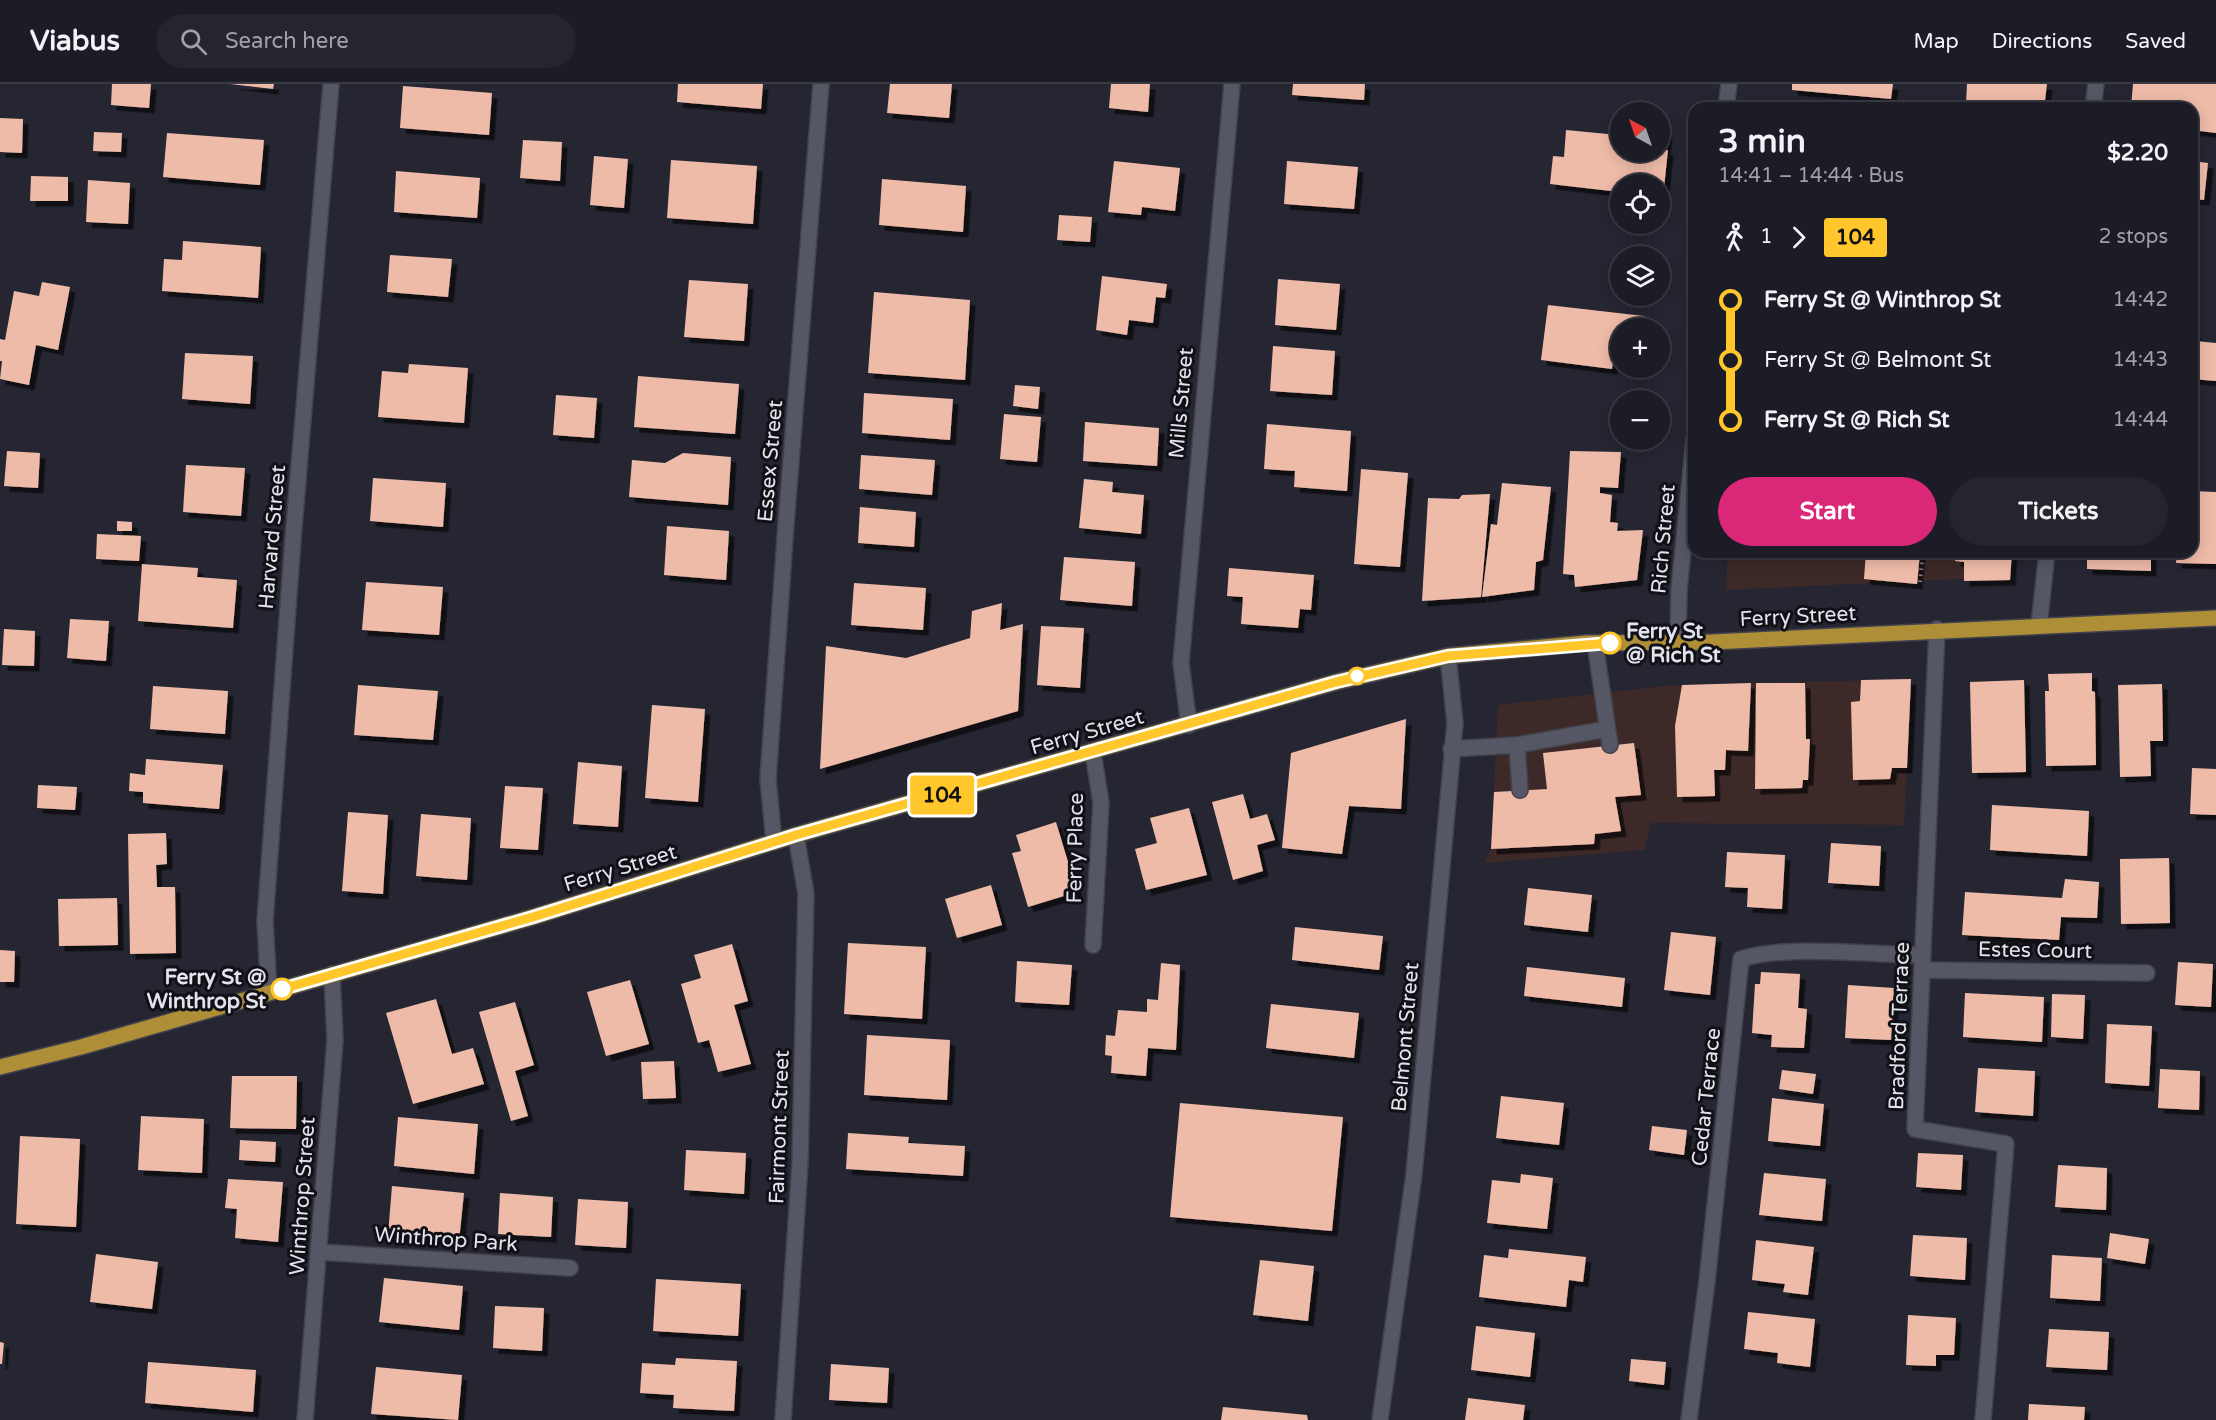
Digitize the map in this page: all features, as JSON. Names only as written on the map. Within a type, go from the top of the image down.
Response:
[{"type":"main road","name":"Ferry Street","points":[[0,1067],[81,1047],[533,917],[796,835],[1336,682],[1448,656],[1595,643],[1678,642],[2216,618]]},
{"type":"street","name":"Harvard Street","points":[[269,993],[265,935],[266,909],[293,538],[332,84]]},
{"type":"street","name":"Essex Street","points":[[774,842],[768,779],[821,84]]},
{"type":"street","name":"Mills Street","points":[[1189,725],[1181,678],[1181,654],[1232,84]]},
{"type":"street","points":[[1727,102],[1729,84]]},
{"type":"street","points":[[2094,102],[2096,84]]},
{"type":"street","name":"Rich Street","points":[[1678,642],[1679,590],[1688,500]]},
{"type":"street","points":[[2040,626],[2046,558]]},
{"type":"street","name":"Bradford Terrace","points":[[1937,629],[1916,1129],[2006,1144],[1983,1420]]},
{"type":"street","points":[[1595,643],[1610,745]]},
{"type":"street","name":"Belmont Street","points":[[1380,1420],[1414,1174],[1452,749],[1455,704],[1448,656]]},
{"type":"street","points":[[1452,749],[1517,746],[1607,729]]},
{"type":"street","points":[[1517,746],[1520,790]]},
{"type":"street","name":"Ferry Place","points":[[1093,945],[1101,803],[1094,752]]},
{"type":"street","name":"Fairmont Street","points":[[783,1420],[800,1163],[806,894],[796,835]]},
{"type":"street","name":"Cedar Terrace","points":[[1689,1420],[1707,1281],[1741,958],[1759,954],[1802,952],[1923,962]]},
{"type":"street","name":"Estes Court","points":[[1923,962],[2147,973]]},
{"type":"street","name":"Winthrop Street","points":[[305,1420],[335,1040],[332,974]]},
{"type":"street","name":"Winthrop Park","points":[[320,1252],[570,1268]]},
{"type":"path","points":[[1920,582],[1922,558]]},
{"type":"shaded area","points":[[1728,558],[2011,558],[2010,579],[1956,579],[1726,590]]},
{"type":"shaded area","points":[[1911,679],[1904,825],[1651,823],[1644,850],[1484,863],[1491,849],[1498,705],[1664,686]]},
{"type":"building","points":[[112,84],[151,84],[149,108],[111,105]]},
{"type":"building","points":[[230,84],[274,84],[273,89]]},
{"type":"building","points":[[678,84],[763,84],[761,109],[677,102]]},
{"type":"building","points":[[890,84],[952,84],[949,118],[887,113]]},
{"type":"building","points":[[1111,84],[1150,84],[1148,112],[1109,108]]},
{"type":"building","points":[[1293,84],[1365,84],[1364,100],[1292,95]]},
{"type":"building","points":[[1792,84],[1893,84],[1891,99],[1792,90]]},
{"type":"building","points":[[1967,84],[2047,84],[2045,102],[1966,102]]},
{"type":"building","points":[[2133,84],[2216,84],[2216,133],[2198,131],[2198,102],[2132,102]]},
{"type":"building","points":[[403,86],[492,93],[489,135],[400,128]]},
{"type":"building","points":[[0,118],[23,119],[22,153],[0,152]]},
{"type":"building","points":[[1566,130],[1610,134],[1610,162],[1667,162],[1665,174],[1610,174],[1610,191],[1550,184],[1553,156],[1564,157]]},
{"type":"building","points":[[94,132],[122,133],[121,152],[93,151]]},
{"type":"building","points":[[167,133],[264,140],[260,185],[163,177]]},
{"type":"building","points":[[523,140],[562,142],[560,181],[520,178]]},
{"type":"building","points":[[594,156],[628,159],[624,208],[590,205]]},
{"type":"building","points":[[671,160],[757,166],[753,224],[667,218]]},
{"type":"building","points":[[1114,161],[1180,168],[1175,211],[1142,207],[1141,215],[1108,212]]},
{"type":"building","points":[[1287,161],[1358,167],[1354,209],[1284,204]]},
{"type":"building","points":[[2198,162],[2208,163],[2204,200],[2198,200]]},
{"type":"building","points":[[396,171],[480,178],[477,218],[394,212]]},
{"type":"building","points":[[31,176],[68,177],[68,201],[30,201]]},
{"type":"building","points":[[882,179],[966,186],[963,232],[879,225]]},
{"type":"building","points":[[88,180],[130,183],[128,224],[86,222]]},
{"type":"building","points":[[1059,215],[1092,217],[1090,242],[1057,240]]},
{"type":"building","points":[[183,241],[261,247],[258,298],[162,291],[164,259],[182,260]]},
{"type":"building","points":[[390,255],[452,259],[448,297],[387,292]]},
{"type":"building","points":[[1102,276],[1167,284],[1165,298],[1156,297],[1153,323],[1129,320],[1127,335],[1096,330]]},
{"type":"building","points":[[1278,279],[1340,284],[1336,330],[1275,325]]},
{"type":"building","points":[[689,280],[748,284],[744,341],[684,337]]},
{"type":"building","points":[[42,282],[70,287],[58,350],[36,345],[29,385],[0,379],[2,361],[0,361],[0,339],[5,340],[14,291],[39,296]]},
{"type":"building","points":[[874,292],[970,300],[965,380],[868,373]]},
{"type":"building","points":[[1548,305],[1644,316],[1644,318],[1610,318],[1610,369],[1541,360]]},
{"type":"building","points":[[2198,341],[2216,343],[2216,381],[2198,380]]},
{"type":"building","points":[[1273,346],[1335,351],[1332,395],[1270,391]]},
{"type":"building","points":[[185,353],[253,356],[250,404],[182,399]]},
{"type":"building","points":[[409,364],[468,368],[464,423],[378,417],[382,371],[408,373]]},
{"type":"building","points":[[638,376],[739,384],[735,434],[634,427]]},
{"type":"building","points":[[1015,385],[1040,387],[1038,409],[1013,406]]},
{"type":"building","points":[[864,393],[953,399],[950,440],[862,433]]},
{"type":"building","points":[[556,395],[597,398],[594,438],[553,435]]},
{"type":"building","points":[[1004,414],[1041,417],[1037,462],[1000,459]]},
{"type":"building","points":[[1085,422],[1159,428],[1157,466],[1083,461]]},
{"type":"building","points":[[1267,424],[1351,431],[1347,491],[1294,487],[1295,471],[1264,469]]},
{"type":"building","points":[[7,451],[40,453],[38,488],[4,486]]},
{"type":"building","points":[[1570,451],[1621,452],[1618,488],[1600,487],[1600,493],[1612,495],[1610,522],[1618,523],[1617,531],[1643,530],[1637,580],[1575,587],[1574,575],[1563,574]]},
{"type":"building","points":[[683,453],[731,457],[728,505],[629,497],[632,460],[665,463]]},
{"type":"building","points":[[861,455],[935,460],[932,495],[859,489]]},
{"type":"building","points":[[186,465],[245,468],[241,516],[183,512]]},
{"type":"building","points":[[1361,469],[1408,473],[1400,567],[1354,564]]},
{"type":"building","points":[[373,478],[446,483],[443,527],[370,521]]},
{"type":"building","points":[[1084,479],[1113,482],[1112,492],[1144,495],[1141,534],[1079,528]]},
{"type":"building","points":[[1502,483],[1551,487],[1543,560],[1536,562],[1534,590],[1482,597],[1491,524],[1497,525]]},
{"type":"building","points":[[2198,491],[2216,492],[2216,564],[2176,563],[2176,558],[2198,558]]},
{"type":"building","points":[[1490,494],[1481,597],[1422,601],[1428,498],[1459,499],[1462,495]]},
{"type":"building","points":[[860,507],[916,512],[914,547],[858,543]]},
{"type":"building","points":[[117,521],[132,522],[132,531],[117,531]]},
{"type":"building","points":[[667,526],[729,531],[726,580],[664,575]]},
{"type":"building","points":[[97,534],[141,536],[139,561],[96,559]]},
{"type":"building","points":[[1064,557],[1135,562],[1132,606],[1060,600]]},
{"type":"building","points":[[1866,558],[1919,558],[1917,584],[1864,579]]},
{"type":"building","points":[[1955,558],[2012,558],[2010,580],[1964,581],[1964,562],[1955,561]]},
{"type":"building","points":[[2087,558],[2151,558],[2151,571],[2087,569]]},
{"type":"building","points":[[142,564],[198,568],[197,577],[237,580],[233,628],[138,621]]},
{"type":"building","points":[[1229,568],[1314,575],[1311,610],[1300,609],[1298,628],[1241,624],[1243,597],[1227,596]]},
{"type":"building","points":[[366,582],[443,587],[439,635],[362,630]]},
{"type":"building","points":[[854,583],[926,588],[923,630],[851,625]]},
{"type":"building","points":[[1002,603],[1000,630],[1023,624],[1018,711],[820,769],[826,646],[906,658],[970,638],[972,611]]},
{"type":"building","points":[[70,619],[109,621],[106,661],[67,658]]},
{"type":"building","points":[[1041,626],[1084,628],[1080,688],[1037,685]]},
{"type":"building","points":[[4,629],[35,631],[34,666],[2,665]]},
{"type":"building","points":[[2092,673],[2092,691],[2095,692],[2096,765],[2046,766],[2045,691],[2049,691],[2048,674]]},
{"type":"building","points":[[1911,679],[1907,768],[1892,768],[1890,779],[1853,780],[1851,702],[1860,701],[1861,680]]},
{"type":"building","points":[[2024,680],[2026,772],[1972,773],[1970,682]]},
{"type":"building","points":[[1751,683],[1748,751],[1726,750],[1725,770],[1714,770],[1715,796],[1677,797],[1675,726],[1682,685]]},
{"type":"building","points":[[1756,683],[1805,683],[1806,739],[1810,739],[1808,780],[1803,780],[1802,788],[1755,789]]},
{"type":"building","points":[[2162,684],[2163,741],[2150,741],[2151,776],[2120,777],[2118,685]]},
{"type":"building","points":[[358,685],[438,691],[433,740],[354,735]]},
{"type":"building","points":[[153,686],[228,691],[225,734],[150,729]]},
{"type":"building","points":[[652,705],[705,709],[698,802],[645,798]]},
{"type":"building","points":[[1406,719],[1401,809],[1349,806],[1342,854],[1282,848],[1291,753]]},
{"type":"building","points":[[1634,743],[1641,795],[1615,797],[1621,831],[1595,834],[1594,844],[1491,849],[1494,792],[1547,789],[1543,753]]},
{"type":"building","points":[[146,759],[223,765],[219,809],[143,803],[143,792],[129,791],[130,773],[145,775]]},
{"type":"building","points":[[578,762],[622,766],[618,827],[573,824]]},
{"type":"building","points":[[2192,768],[2216,769],[2216,815],[2190,814]]},
{"type":"building","points":[[38,785],[77,787],[75,810],[37,808]]},
{"type":"building","points":[[505,786],[543,788],[538,850],[500,848]]},
{"type":"building","points":[[1243,794],[1250,819],[1267,814],[1275,840],[1257,845],[1263,871],[1233,880],[1212,802]]},
{"type":"building","points":[[1992,805],[2089,811],[2087,856],[1990,850]]},
{"type":"building","points":[[1189,808],[1207,875],[1146,890],[1135,849],[1157,843],[1150,818]]},
{"type":"building","points":[[348,812],[388,815],[383,894],[342,891]]},
{"type":"building","points":[[421,814],[471,818],[467,880],[416,876]]},
{"type":"building","points":[[1056,822],[1077,892],[1028,907],[1012,853],[1021,851],[1016,835]]},
{"type":"building","points":[[166,833],[167,864],[156,865],[157,887],[175,887],[176,953],[130,954],[128,834]]},
{"type":"building","points":[[1831,843],[1881,846],[1879,886],[1828,883]]},
{"type":"building","points":[[1727,852],[1785,855],[1782,909],[1747,907],[1748,888],[1725,887]]},
{"type":"building","points":[[2169,858],[2170,923],[2121,924],[2120,859]]},
{"type":"building","points":[[2065,879],[2099,882],[2097,918],[2061,917],[2059,940],[1962,935],[1965,892],[2062,898]]},
{"type":"building","points":[[991,885],[1002,925],[957,938],[945,899]]},
{"type":"building","points":[[1528,888],[1592,895],[1588,932],[1524,925]]},
{"type":"building","points":[[117,898],[118,945],[59,946],[58,899]]},
{"type":"building","points":[[1295,927],[1383,936],[1379,970],[1292,960]]},
{"type":"building","points":[[1671,932],[1716,937],[1710,995],[1664,990]]},
{"type":"building","points":[[848,943],[926,947],[922,1019],[844,1014]]},
{"type":"building","points":[[732,944],[748,1001],[734,1005],[751,1064],[718,1072],[709,1040],[698,1043],[681,984],[701,978],[694,955]]},
{"type":"building","points":[[0,950],[15,951],[14,982],[0,982]]},
{"type":"building","points":[[1017,961],[1072,965],[1069,1005],[1015,1002]]},
{"type":"building","points":[[2178,962],[2213,964],[2211,1007],[2175,1005]]},
{"type":"building","points":[[1161,963],[1180,965],[1176,1050],[1148,1048],[1146,1076],[1111,1073],[1112,1056],[1105,1055],[1106,1035],[1115,1036],[1118,1010],[1147,1012],[1147,999],[1158,1000]]},
{"type":"building","points":[[1527,967],[1625,978],[1622,1007],[1524,996]]},
{"type":"building","points":[[1761,972],[1800,974],[1798,1008],[1807,1009],[1804,1048],[1771,1047],[1772,1035],[1752,1033],[1755,984],[1760,984]]},
{"type":"building","points":[[630,980],[649,1044],[606,1056],[587,992]]},
{"type":"building","points":[[1848,985],[1894,988],[1891,1040],[1845,1038]]},
{"type":"building","points":[[1965,993],[2044,997],[2042,1042],[1963,1037]]},
{"type":"building","points":[[2052,994],[2085,995],[2083,1039],[2051,1037]]},
{"type":"building","points":[[436,999],[452,1054],[473,1048],[484,1084],[413,1104],[386,1013]]},
{"type":"building","points":[[515,1002],[534,1065],[515,1071],[528,1116],[511,1121],[479,1012]]},
{"type":"building","points":[[1271,1004],[1359,1013],[1354,1058],[1266,1048]]},
{"type":"building","points":[[2107,1024],[2152,1026],[2149,1086],[2105,1083]]},
{"type":"building","points":[[867,1035],[950,1040],[947,1100],[864,1095]]},
{"type":"building","points":[[674,1061],[676,1098],[643,1099],[641,1062]]},
{"type":"building","points":[[1978,1068],[2035,1071],[2033,1116],[1975,1112]]},
{"type":"building","points":[[2160,1069],[2200,1071],[2199,1110],[2158,1108]]},
{"type":"building","points":[[1782,1070],[1816,1074],[1813,1094],[1779,1089]]},
{"type":"building","points":[[232,1076],[297,1076],[296,1129],[230,1128]]},
{"type":"building","points":[[1501,1096],[1564,1103],[1559,1145],[1496,1138]]},
{"type":"building","points":[[1772,1098],[1824,1104],[1820,1146],[1768,1141]]},
{"type":"building","points":[[1180,1103],[1343,1117],[1332,1231],[1170,1217]]},
{"type":"building","points":[[141,1116],[204,1119],[202,1173],[138,1170]]},
{"type":"building","points":[[398,1117],[478,1124],[474,1174],[394,1166]]},
{"type":"building","points":[[1652,1126],[1687,1130],[1684,1155],[1649,1150]]},
{"type":"building","points":[[848,1133],[909,1137],[908,1143],[965,1146],[963,1176],[846,1169]]},
{"type":"building","points":[[20,1136],[80,1139],[76,1227],[16,1224]]},
{"type":"building","points":[[240,1140],[276,1142],[275,1162],[239,1160]]},
{"type":"building","points":[[686,1150],[746,1153],[744,1194],[684,1190]]},
{"type":"building","points":[[1918,1153],[1963,1155],[1961,1190],[1916,1187]]},
{"type":"building","points":[[2058,1165],[2107,1168],[2106,1210],[2055,1207]]},
{"type":"building","points":[[1764,1173],[1826,1179],[1822,1221],[1759,1215]]},
{"type":"building","points":[[1521,1174],[1553,1178],[1547,1229],[1487,1223],[1492,1180],[1520,1183]]},
{"type":"building","points":[[228,1179],[283,1182],[278,1242],[235,1238],[237,1209],[225,1208]]},
{"type":"building","points":[[392,1186],[464,1193],[459,1241],[388,1235]]},
{"type":"building","points":[[500,1193],[553,1197],[551,1237],[498,1234]]},
{"type":"building","points":[[578,1199],[628,1202],[626,1248],[575,1245]]},
{"type":"building","points":[[2110,1233],[2149,1239],[2145,1264],[2107,1258]]},
{"type":"building","points":[[1913,1235],[1967,1238],[1965,1280],[1910,1276]]},
{"type":"building","points":[[1756,1240],[1814,1247],[1808,1295],[1783,1292],[1785,1284],[1752,1280]]},
{"type":"building","points":[[1509,1249],[1586,1257],[1583,1282],[1569,1280],[1566,1307],[1479,1297],[1484,1255],[1508,1258]]},
{"type":"building","points":[[96,1254],[158,1262],[152,1309],[90,1302]]},
{"type":"building","points":[[2052,1255],[2102,1258],[2100,1301],[2050,1298]]},
{"type":"building","points":[[1260,1260],[1314,1266],[1308,1321],[1253,1315]]},
{"type":"building","points":[[384,1278],[463,1286],[459,1330],[379,1322]]},
{"type":"building","points":[[656,1279],[741,1284],[738,1336],[653,1331]]},
{"type":"building","points":[[495,1306],[544,1308],[542,1351],[493,1348]]},
{"type":"building","points":[[1748,1312],[1815,1319],[1810,1367],[1777,1363],[1778,1353],[1744,1349]]},
{"type":"building","points":[[1908,1315],[1956,1318],[1954,1355],[1936,1355],[1936,1366],[1906,1365]]},
{"type":"building","points":[[1476,1326],[1535,1333],[1530,1377],[1471,1370]]},
{"type":"building","points":[[2049,1329],[2109,1332],[2107,1370],[2046,1367]]},
{"type":"building","points":[[0,1342],[4,1343],[2,1364],[0,1364]]},
{"type":"building","points":[[676,1358],[737,1361],[734,1411],[673,1408],[674,1395],[640,1393],[642,1363],[675,1365]]},
{"type":"building","points":[[1631,1359],[1666,1362],[1664,1385],[1629,1381]]},
{"type":"building","points":[[148,1362],[256,1370],[253,1412],[145,1403]]},
{"type":"building","points":[[831,1364],[889,1368],[887,1403],[829,1400]]},
{"type":"building","points":[[376,1367],[462,1375],[458,1420],[371,1414]]},
{"type":"building","points":[[1468,1398],[1525,1405],[1523,1420],[1465,1420]]},
{"type":"building","points":[[2029,1404],[2085,1407],[2084,1420],[2028,1420]]},
{"type":"building","points":[[1223,1407],[1307,1415],[1308,1420],[1221,1420]]},
{"type":"bus line","name":"104","points":[[282,989],[533,917],[796,835],[1336,682],[1448,656],[1586,643],[1610,643]]},
{"type":"place","name":"Ferry St @ Rich St","points":[[1610,643]]},
{"type":"place","name":"Ferry St @ Winthrop St","points":[[282,989]]}]
